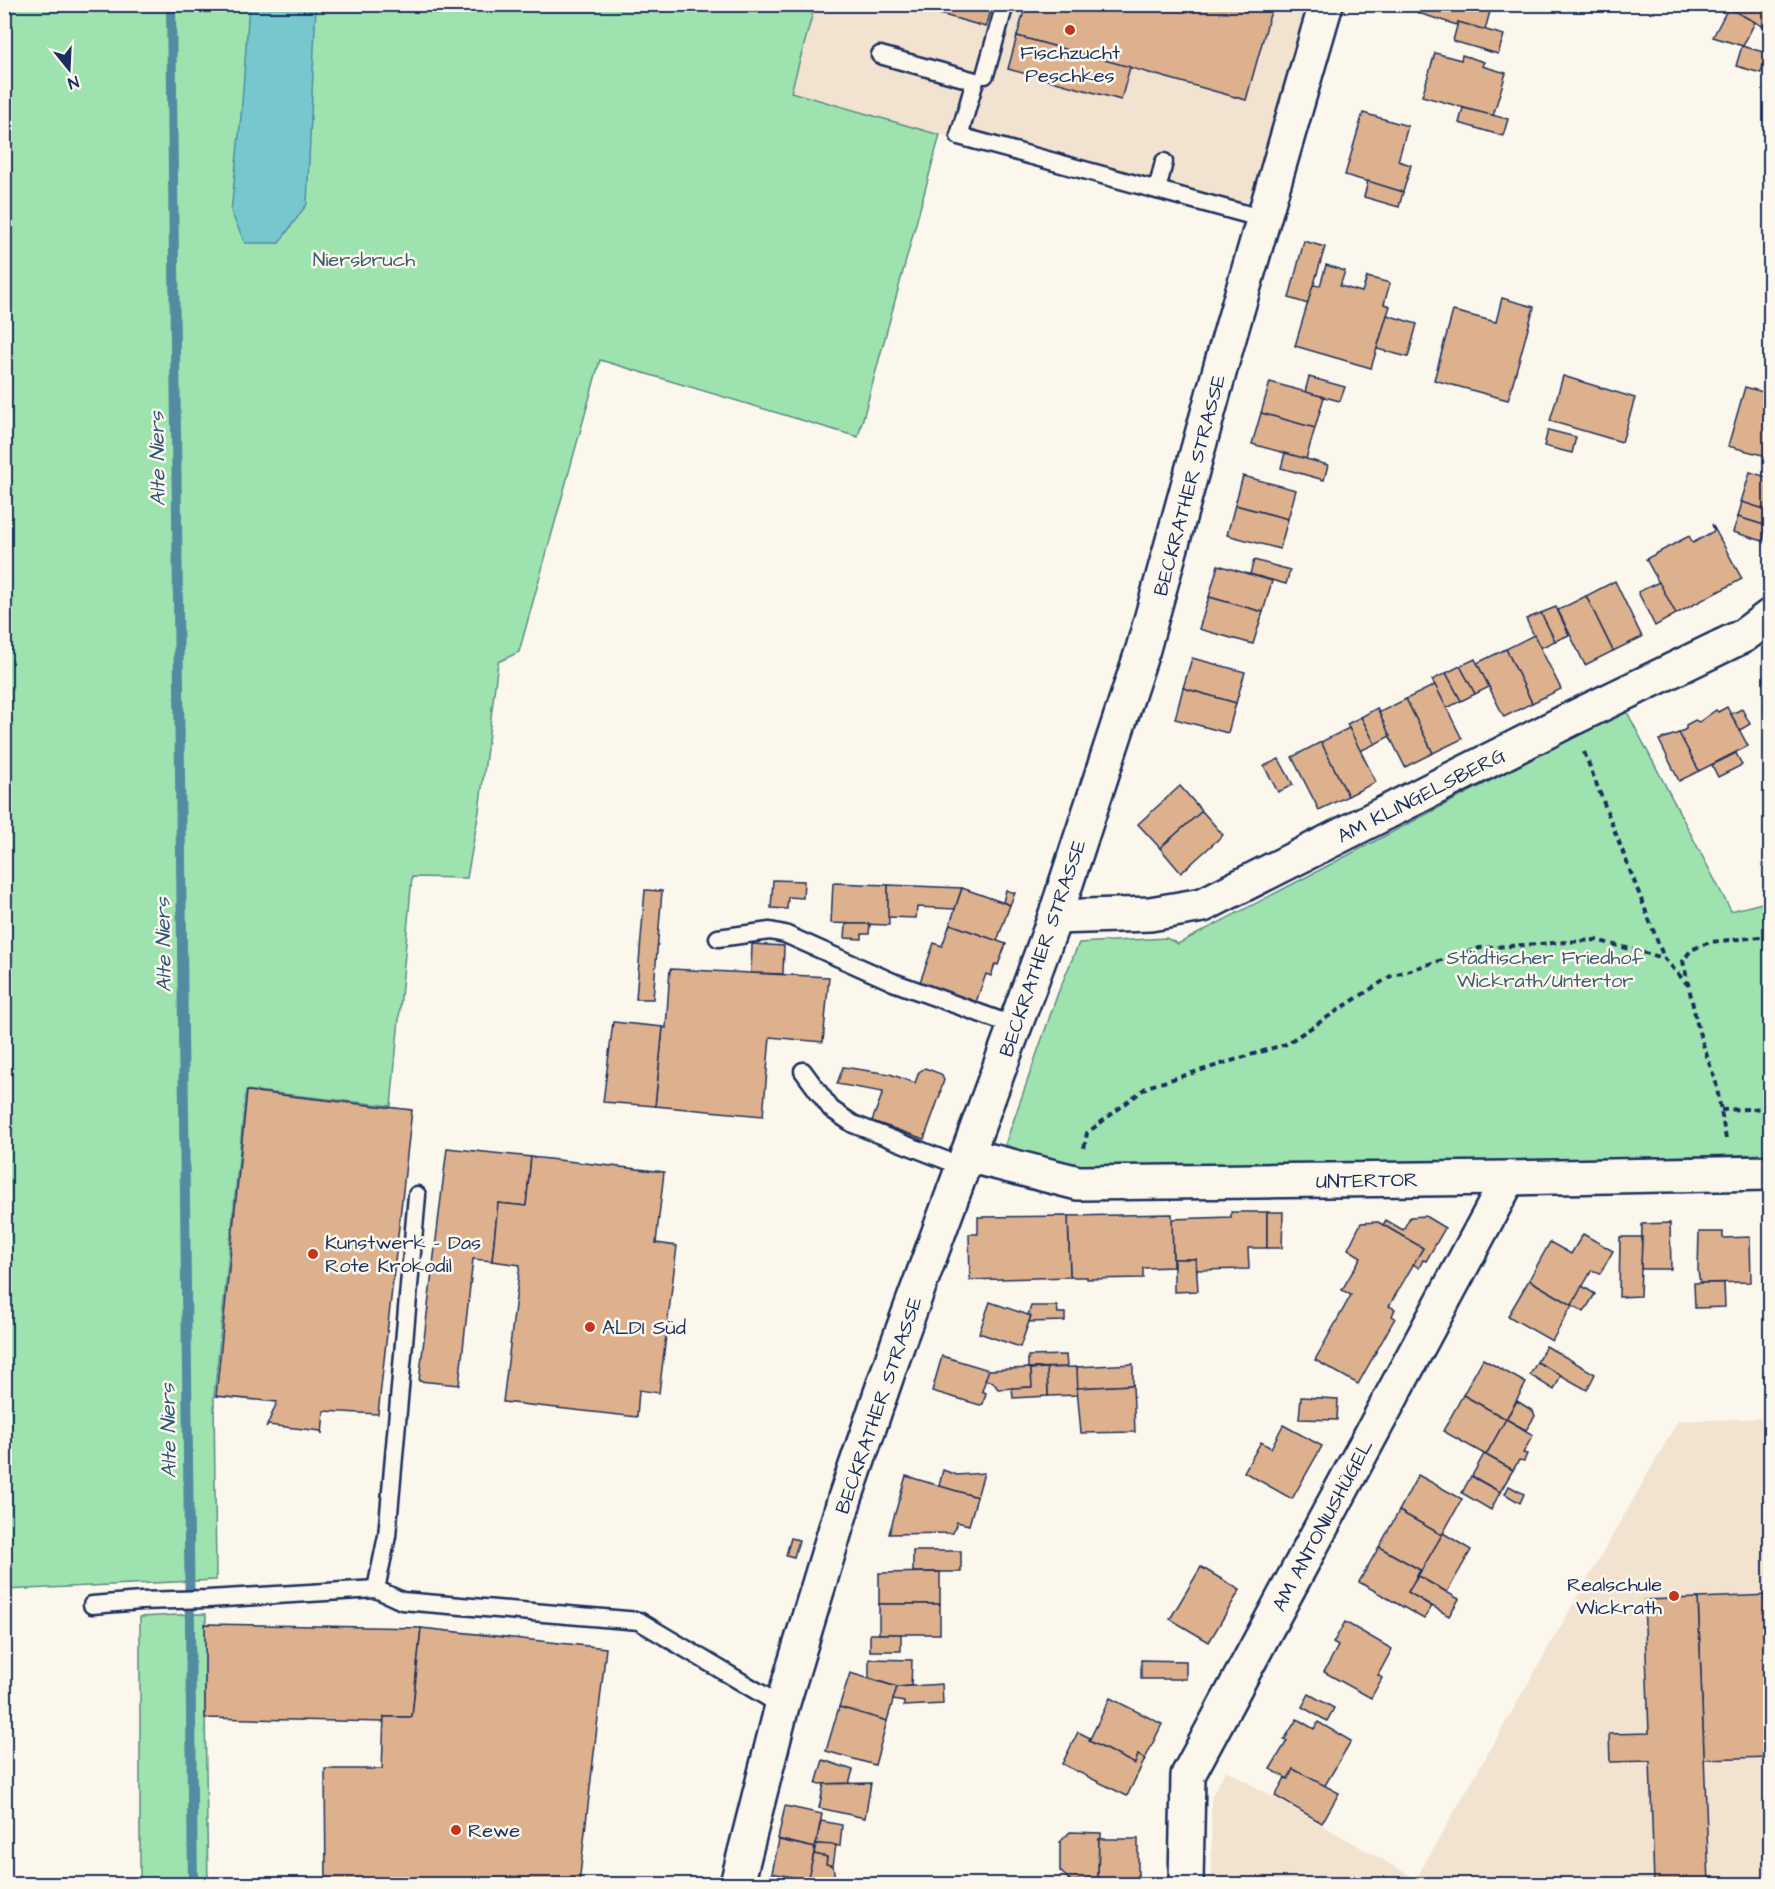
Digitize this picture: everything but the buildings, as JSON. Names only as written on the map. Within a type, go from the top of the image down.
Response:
[{"type":"street","name":"BECKRATHER STRASSE","points":[[737,1884],[782,1706],[866,1435],[1055,917],[1143,649],[1326,4]]},
{"type":"street","name":"AM KLINGELSBERG","points":[[1055,917],[1150,914],[1203,905],[1571,719],[1743,636],[1770,616]]},
{"type":"street","name":"UNTERTOR","points":[[965,1161],[1078,1183],[1770,1173]]},
{"type":"street","name":"AM ANTONIUSHÜGEL","points":[[1186,1884],[1188,1774],[1509,1178]]},
{"type":"lane","points":[[1005,4],[984,78],[959,136],[1264,219]]},
{"type":"lane","points":[[880,55],[984,78]]},
{"type":"lane","points":[[1157,190],[1164,162]]},
{"type":"lane","points":[[718,938],[770,931],[786,934],[893,982],[1015,1026]]},
{"type":"lane","points":[[803,1071],[831,1109],[853,1124],[965,1161]]},
{"type":"lane","points":[[376,1589],[387,1536],[417,1195]]},
{"type":"lane","points":[[92,1605],[141,1600],[208,1599],[376,1589],[402,1601],[639,1621],[782,1706]]},
{"type":"path","points":[[1571,719],[1664,958],[1688,985]]},
{"type":"path","points":[[1732,1174],[1716,1083],[1699,1032],[1683,961],[1691,950],[1710,942],[1770,936]]},
{"type":"path","points":[[1078,1183],[1088,1133],[1147,1088],[1286,1044],[1391,976],[1480,948],[1596,940],[1664,958]]},
{"type":"path","points":[[1721,1110],[1770,1108]]},
{"type":"shaded area","points":[[815,5],[1307,5],[1243,220],[790,92]]},
{"type":"shaded area","name":"Realschule Wickrath","points":[[1770,1418],[1770,1884],[1212,1884],[1211,1797],[1226,1770],[1416,1879],[1678,1421]]},
{"type":"green space","name":"Niersbruch","points":[[5,5],[815,5],[791,92],[940,135],[858,437],[600,360],[519,652],[498,662],[479,811],[467,878],[412,877],[391,1106],[246,1090],[214,1397],[216,1580],[5,1590]]},
{"type":"green space","name":"Städtischer Friedhof Wickrath/Untertor","points":[[1626,710],[1731,911],[1770,901],[1770,1154],[1089,1172],[1005,1145],[1058,993],[1079,943],[1166,938],[1178,944]]},
{"type":"green space","points":[[206,1614],[208,1884],[140,1884],[140,1617]]},
{"type":"water","points":[[249,5],[316,5],[307,204],[279,243],[245,243],[231,212]]},
{"type":"waterway","name":"Alte Niers","points":[[171,4],[193,1884]]},
{"type":"place","name":"Fischzucht Peschkes","points":[[1070,30]]},
{"type":"place","name":"Kunstwerk - Das Rote Krokodil","points":[[313,1254]]},
{"type":"place","name":"ALDI Süd","points":[[590,1327]]},
{"type":"place","name":"Realschule Wickrath","points":[[1674,1596]]},
{"type":"place","name":"Rewe","points":[[456,1830]]}]
